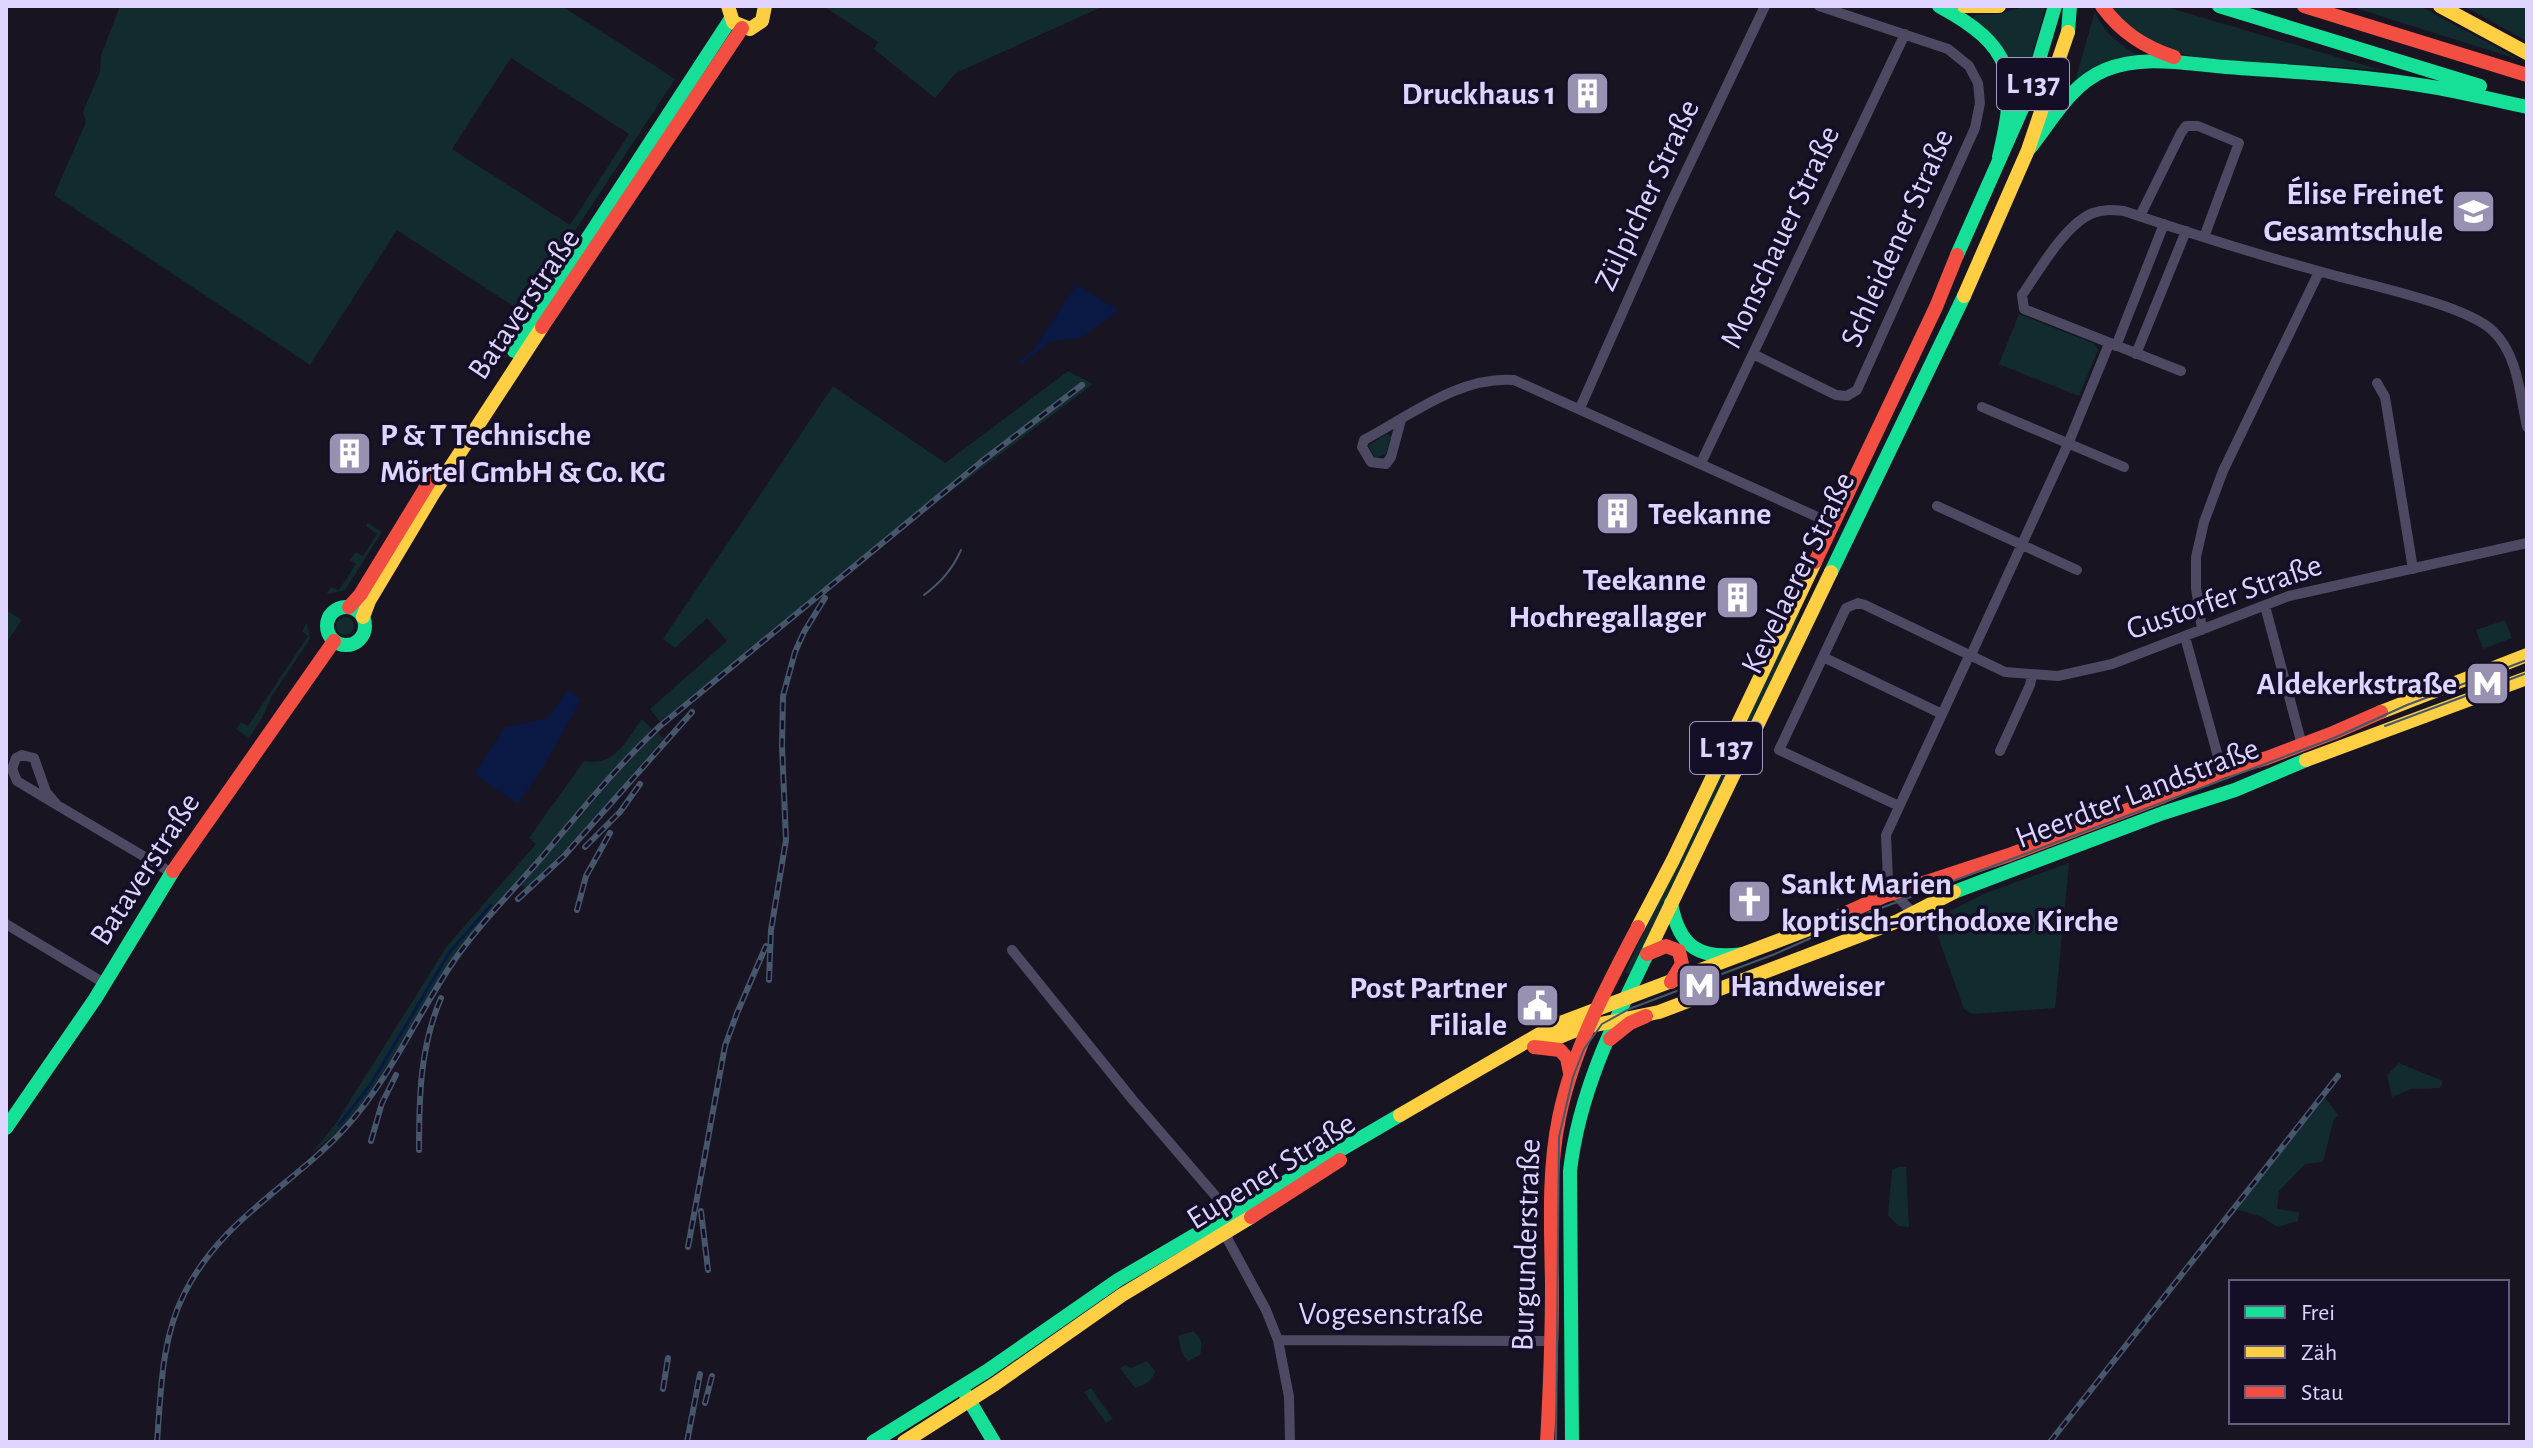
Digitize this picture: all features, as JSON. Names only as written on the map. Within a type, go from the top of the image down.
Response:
[{"type":"main road","name":"Bataverstraße","points":[[734,18],[750,29],[762,21],[765,6]]},
{"type":"main road","points":[[1939,6],[1967,20],[1987,35],[2007,68],[2010,104],[1999,157]]},
{"type":"main road","points":[[1964,6],[1999,6]]},
{"type":"main road","name":"L 137","points":[[1999,157],[2029,93],[2055,6]]},
{"type":"main road","points":[[2068,32],[2070,6]]},
{"type":"main road","name":"L 137","points":[[2030,148],[2078,6]]},
{"type":"main road","points":[[2102,6],[2123,32],[2138,43],[2204,65]]},
{"type":"main road","points":[[2219,6],[2417,66],[2527,104]]},
{"type":"main road","points":[[2304,6],[2527,75]]},
{"type":"main road","points":[[2440,6],[2527,53]]},
{"type":"main road","name":"Bataverstraße","points":[[734,18],[579,270],[433,494],[369,601],[363,617],[364,630],[357,641],[341,645],[334,641],[327,630],[329,616],[335,610],[349,607],[360,595],[420,495],[734,18]]},
{"type":"main road","points":[[2030,148],[2073,93],[2095,75],[2139,63],[2326,74],[2416,84],[2527,104]]},
{"type":"main road","name":"Kevelaerer Straße","points":[[1615,1022],[1979,264],[2030,148]]},
{"type":"main road","name":"Kevelaerer Straße","points":[[1596,1008],[1673,860],[1936,307],[1999,157]]},
{"type":"main road","points":[[349,607],[363,617]]},
{"type":"main road","name":"Bataverstraße","points":[[6,1128],[104,983],[172,873],[334,641]]},
{"type":"main road","name":"Heerdter Landstraße","points":[[1596,1008],[1744,954],[1894,893],[2009,855],[2222,771],[2302,745],[2527,655]]},
{"type":"main road","name":"Heerdter Landstraße","points":[[1588,1027],[1646,1016],[1799,960],[1982,881],[2163,813],[2235,790],[2283,768],[2527,678]]},
{"type":"main road","points":[[1671,903],[1678,931],[1691,947],[1712,957],[1744,954]]},
{"type":"main road","points":[[1647,954],[1660,945],[1678,950],[1684,961],[1683,967],[1671,982]]},
{"type":"main road","name":"Burgunderstraße","points":[[1547,1442],[1552,1341],[1551,1163],[1570,1076],[1596,1008]]},
{"type":"main road","name":"Eupener Straße","points":[[873,1442],[987,1371],[1106,1288],[1226,1215],[1518,1044],[1596,1008]]},
{"type":"main road","points":[[1605,1043],[1630,1023],[1646,1016]]},
{"type":"main road","name":"Burgunderstraße","points":[[1572,1442],[1572,1148],[1585,1092],[1615,1022]]},
{"type":"main road","name":"Eupener Straße","points":[[904,1442],[970,1401],[1111,1303],[1293,1192],[1333,1164],[1534,1047],[1588,1027]]},
{"type":"main road","points":[[1534,1047],[1554,1046],[1561,1050],[1569,1063],[1570,1076]]},
{"type":"main road","points":[[961,1388],[994,1442]]},
{"type":"street","name":"Zülpicher Straße","points":[[1580,408],[1666,213],[1765,6]]},
{"type":"street","points":[[1819,6],[1905,34]]},
{"type":"street","name":"Monschauer Straße","points":[[1701,463],[1905,34]]},
{"type":"street","name":"Schleidener Straße","points":[[1753,354],[1836,395],[1847,396],[1857,390],[1975,128],[1980,103],[1978,83],[1969,66],[1948,49],[1905,34]]},
{"type":"street","points":[[2140,216],[2181,133],[2186,126],[2198,126],[2239,143],[2204,237]]},
{"type":"street","points":[[2181,371],[2024,309],[2022,295],[2054,250],[2089,214],[2107,210],[2124,211],[2319,272],[2470,314],[2495,333],[2510,357],[2527,427]]},
{"type":"street","points":[[1913,913],[1894,893],[1886,874],[1885,841],[2068,444],[2164,224]]},
{"type":"street","points":[[2136,354],[2186,231]]},
{"type":"street","points":[[2202,630],[2196,588],[2196,557],[2204,522],[2223,471],[2319,272]]},
{"type":"street","points":[[1401,420],[1391,457],[1386,464],[1371,462],[1362,447],[1364,440],[1461,387],[1480,380],[1514,380],[1833,524]]},
{"type":"street","points":[[2377,383],[2385,397],[2413,569]]},
{"type":"street","points":[[1982,407],[2124,467]]},
{"type":"street","points":[[1937,506],[2077,570]]},
{"type":"street","name":"Gustorfer Straße","points":[[1899,806],[1779,750],[1846,608],[1858,603],[2005,672],[2058,676],[2087,671],[2307,591],[2527,543]]},
{"type":"street","name":"Heerdter Landstraße","points":[[2265,606],[2302,745]]},
{"type":"street","name":"Heerdter Landstraße","points":[[2185,637],[2222,771]]},
{"type":"street","points":[[1823,657],[1942,714]]},
{"type":"street","points":[[2000,751],[2032,676]]},
{"type":"street","points":[[57,805],[46,792],[34,758],[22,755],[16,758],[12,769],[17,781],[57,805],[172,873]]},
{"type":"street","points":[[6,924],[104,983]]},
{"type":"street","name":"Eupener Straße","points":[[1012,950],[1132,1099],[1217,1194],[1226,1215]]},
{"type":"street","points":[[1226,1215],[1228,1240],[1266,1310],[1278,1340],[1289,1397],[1290,1442]]},
{"type":"street","name":"Vogesenstraße","points":[[1278,1340],[1552,1341]]},
{"type":"green space","points":[[120,6],[562,6],[675,79],[509,331],[504,328],[516,308],[397,230],[310,365],[54,195],[86,122],[83,112],[100,72],[101,55]],"holes":[[[511,58],[629,134],[570,225],[452,149]]]},
{"type":"green space","points":[[823,6],[1104,6],[956,73],[935,98],[874,49],[878,42]]},
{"type":"green space","points":[[2026,6],[2046,6],[2019,100],[1973,18],[1975,15],[1999,14]]},
{"type":"green space","points":[[2111,6],[2163,6],[2381,70],[2197,58],[2159,47],[2127,28]]},
{"type":"green space","points":[[2349,6],[2420,6],[2520,60]]},
{"type":"green space","points":[[2463,6],[2527,6],[2527,41],[2469,9]]},
{"type":"green space","points":[[2095,11],[2098,19],[2120,44],[2142,58],[2074,85]]},
{"type":"green space","points":[[2019,314],[2095,344],[2098,350],[2079,396],[1999,364]]},
{"type":"green space","points":[[1068,371],[1093,384],[847,570],[660,722],[650,709],[727,641],[707,618],[675,648],[663,639],[833,386],[945,463]]},
{"type":"green space","points":[[1386,434],[1391,436],[1386,454],[1375,457],[1368,446]]},
{"type":"green space","points":[[368,523],[382,532],[345,590],[327,593],[331,587],[339,590],[356,564],[350,560],[356,552],[363,556],[377,534],[366,526]]},
{"type":"green space","points":[[6,610],[22,620],[6,643]]},
{"type":"green space","points":[[1797,611],[1800,613],[1786,652],[1630,974],[1625,972]]},
{"type":"green space","points":[[345,617],[354,626],[345,635],[336,626]]},
{"type":"green space","points":[[2505,620],[2512,638],[2483,649],[2476,630]]},
{"type":"green space","points":[[307,623],[310,639],[272,696],[249,738],[236,729],[241,722],[248,726],[308,636],[302,631]]},
{"type":"green space","points":[[642,719],[652,729],[462,945],[366,1099],[344,1126],[312,1153],[336,1123],[447,946],[536,844],[529,838],[584,761],[595,762],[612,756],[625,744]]},
{"type":"green space","points":[[657,733],[664,738],[573,842],[526,888],[521,885],[627,763]]},
{"type":"green space","points":[[2069,863],[2055,1008],[1973,1014],[1964,1009],[1932,920],[1986,893]]},
{"type":"green space","points":[[2399,1063],[2443,1081],[2440,1088],[2411,1089],[2392,1097],[2387,1075]]},
{"type":"green space","points":[[2325,1098],[2339,1116],[2334,1118],[2323,1162],[2305,1164],[2279,1191],[2277,1209],[2299,1212],[2298,1221],[2278,1227],[2259,1216],[2235,1209],[2293,1134]]},
{"type":"green space","points":[[1906,1167],[1909,1227],[1899,1226],[1888,1215],[1892,1170]]},
{"type":"green space","points":[[1193,1331],[1200,1339],[1201,1351],[1200,1355],[1188,1361],[1182,1354],[1178,1336]]},
{"type":"green space","points":[[1147,1361],[1155,1371],[1154,1375],[1135,1388],[1120,1368],[1125,1365],[1131,1368]]},
{"type":"green space","points":[[1091,1388],[1113,1419],[1106,1423],[1084,1392]]},
{"type":"water","points":[[1076,285],[1119,310],[1081,338],[1051,341],[1021,364],[1017,363],[1033,350]]},
{"type":"water","points":[[568,690],[581,700],[518,804],[474,774],[505,727],[548,718]]},
{"type":"waterway","points":[[339,1125],[371,1084],[449,953],[491,905]]},
{"type":"tram line","points":[[924,595],[946,575],[961,550]]},
{"type":"tram line","points":[[1556,1442],[1559,1137],[1573,1077],[1584,1049],[1602,1024],[1629,1009],[1775,954],[1865,914],[2334,738],[2407,705],[2527,660]]},
{"type":"tram line","points":[[2385,726],[2527,673]]},
{"type":"tram line","points":[[1545,993],[1549,995]]},
{"type":"railway","points":[[157,1442],[166,1348],[176,1312],[200,1267],[238,1223],[347,1126],[389,1069],[459,953],[599,790],[660,726],[981,462],[1082,385]]},
{"type":"railway","points":[[769,980],[771,930],[786,840],[783,696],[795,652],[825,598]]},
{"type":"railway","points":[[518,899],[564,856],[692,712]]},
{"type":"railway","points":[[585,847],[620,812],[640,784]]},
{"type":"railway","points":[[577,910],[586,876],[610,833]]},
{"type":"railway","points":[[688,1247],[725,1046],[766,946]]},
{"type":"railway","points":[[419,1150],[420,1092],[425,1054],[441,998]]},
{"type":"railway","points":[[371,1141],[382,1103],[396,1075]]},
{"type":"railway","points":[[2050,1442],[2338,1076]]},
{"type":"railway","points":[[701,1211],[708,1270]]},
{"type":"railway","points":[[663,1389],[668,1358]]},
{"type":"railway","points":[[687,1442],[700,1374]]},
{"type":"railway","points":[[705,1403],[712,1376]]},
{"type":"traffic: fast","points":[[1939,6],[1983,36],[2005,67],[2008,105],[1999,157]]},
{"type":"traffic: fast","points":[[1957,255],[2029,93],[2055,6]]},
{"type":"traffic: fast","points":[[2068,32],[2070,6]]},
{"type":"traffic: fast","points":[[2219,6],[2480,86]]},
{"type":"traffic: fast","points":[[514,351],[730,20]]},
{"type":"traffic: fast","points":[[2030,148],[2082,84],[2105,70],[2134,62],[2181,62],[2376,79],[2439,88],[2527,107]]},
{"type":"traffic: fast","points":[[1831,572],[1964,296]]},
{"type":"traffic: fast","points":[[346,607],[359,613],[365,626],[359,639],[346,645],[333,639],[327,626],[333,613],[346,607]]},
{"type":"traffic: fast","points":[[1954,892],[2163,813],[2235,790],[2306,760]]},
{"type":"traffic: fast","points":[[6,1128],[95,999],[173,871]]},
{"type":"traffic: fast","points":[[1671,903],[1680,931],[1694,948],[1715,955],[1744,954]]},
{"type":"traffic: fast","points":[[1572,1442],[1570,1171],[1581,1113],[1600,1056],[1650,948]]},
{"type":"traffic: fast","points":[[873,1442],[987,1371],[1118,1280],[1400,1115]]},
{"type":"traffic: fast","points":[[966,1395],[994,1442]]},
{"type":"traffic: slow","points":[[728,6],[733,22],[750,29],[762,21],[765,6]]},
{"type":"traffic: slow","points":[[1964,6],[1999,6]]},
{"type":"traffic: slow","points":[[2440,6],[2527,53]]},
{"type":"traffic: slow","points":[[1964,296],[2028,150],[2068,32]]},
{"type":"traffic: slow","points":[[363,617],[369,601],[433,494],[542,327]]},
{"type":"traffic: slow","points":[[1638,927],[1815,562]]},
{"type":"traffic: slow","points":[[1650,948],[1831,572]]},
{"type":"traffic: slow","points":[[2381,712],[2527,655]]},
{"type":"traffic: slow","points":[[2306,760],[2527,678]]},
{"type":"traffic: slow","points":[[1535,1047],[1581,1028],[1659,1012],[1898,921],[1954,892]]},
{"type":"traffic: slow","points":[[1400,1115],[1555,1025],[1817,926]]},
{"type":"traffic: slow","points":[[904,1442],[995,1384],[1122,1295],[1251,1217]]},
{"type":"traffic: jam","points":[[2102,6],[2134,38],[2174,57]]},
{"type":"traffic: jam","points":[[2304,6],[2527,75]]},
{"type":"traffic: jam","points":[[542,327],[742,28]]},
{"type":"traffic: jam","points":[[1815,562],[1936,307],[1957,255]]},
{"type":"traffic: jam","points":[[349,607],[360,595],[437,469]]},
{"type":"traffic: jam","points":[[173,871],[334,641]]},
{"type":"traffic: jam","points":[[1817,926],[1884,896],[2009,855],[2381,712]]},
{"type":"traffic: jam","points":[[1547,1442],[1552,1323],[1552,1179],[1559,1118],[1582,1043],[1638,927]]},
{"type":"traffic: jam","points":[[1647,954],[1666,946],[1679,951],[1682,964],[1671,982]]},
{"type":"traffic: jam","points":[[1610,1039],[1630,1023],[1646,1016]]},
{"type":"traffic: jam","points":[[1534,1047],[1560,1050],[1567,1058],[1570,1073]]},
{"type":"traffic: jam","points":[[1251,1217],[1340,1160]]},
{"type":"place","name":"Druckhaus 1","points":[[1587,94]]},
{"type":"place","name":"Élise Freinet Gesamtschule","points":[[2474,212]]},
{"type":"place","name":"P & T Technische Mörtel GmbH & Co. KG","points":[[349,453]]},
{"type":"place","name":"Teekanne","points":[[1617,514]]},
{"type":"place","name":"Teekanne Hochregallager","points":[[1737,598]]},
{"type":"place","name":"Aldekerkstraße","points":[[2488,684]]},
{"type":"place","name":"Sankt Marien koptisch-orthodoxe Kirche","points":[[1750,902]]},
{"type":"place","name":"Handweiser","points":[[1699,986]]},
{"type":"place","name":"Post Partner Filiale","points":[[1538,1006]]}]
